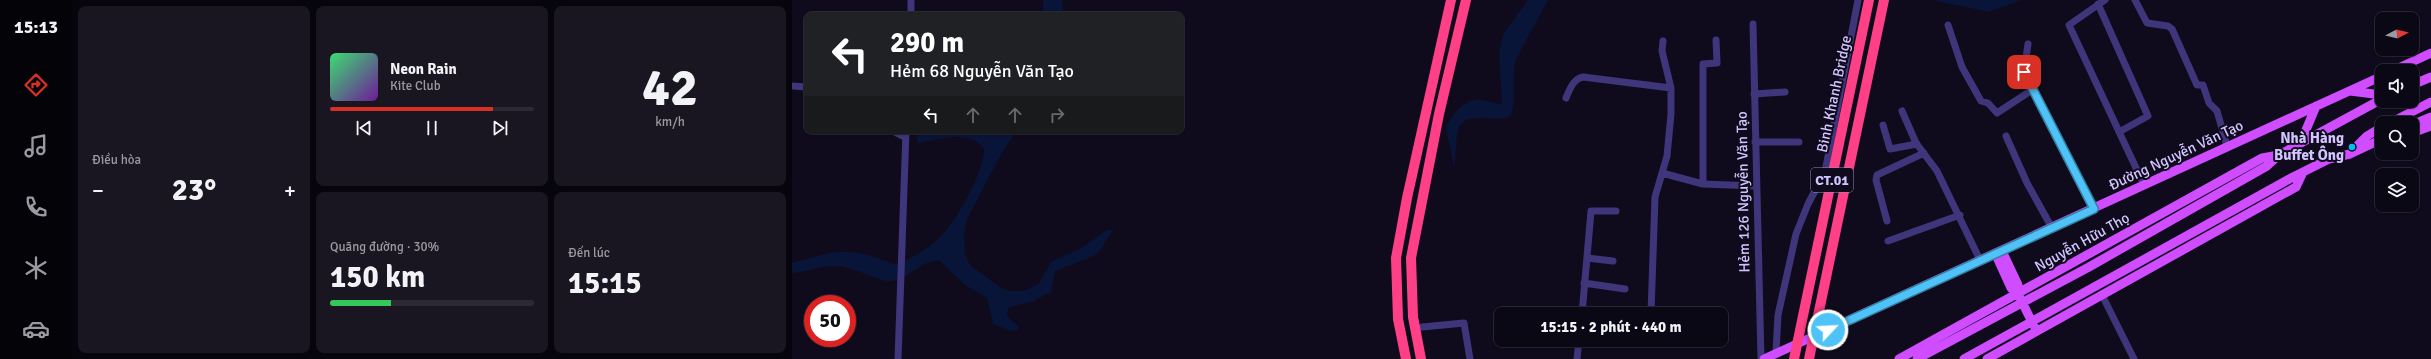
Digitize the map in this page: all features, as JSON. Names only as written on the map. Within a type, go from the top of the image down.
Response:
[{"type":"highway","points":[[1406,359],[1398,319],[1396,258],[1407,198],[1451,0]]},
{"type":"highway","points":[[1421,359],[1413,317],[1411,258],[1439,114],[1466,0]]},
{"type":"highway","name":"Binh Khanh Bridge","points":[[1794,359],[1869,0]]},
{"type":"highway","name":"Binh Khanh Bridge","points":[[1809,359],[1884,0]]},
{"type":"main road","points":[[2407,64],[2431,53]]},
{"type":"main road","points":[[2419,82],[2431,77]]},
{"type":"main road","name":"Đường Nguyễn Văn Tạo","points":[[1762,359],[2094,209],[2227,146],[2375,79]]},
{"type":"main road","points":[[2348,91],[2375,94]]},
{"type":"main road","points":[[2404,116],[2431,102]]},
{"type":"main road","name":"Nguyễn Hữu Thọ","points":[[1916,359],[2262,158],[2279,155],[2375,103]]},
{"type":"main road","points":[[2301,142],[2316,106]]},
{"type":"main road","points":[[2301,112],[2306,115],[2308,122],[2301,142]]},
{"type":"main road","points":[[2419,122],[2431,117]]},
{"type":"main road","points":[[2419,130],[2431,126]]},
{"type":"main road","points":[[2350,154],[2361,140],[2375,131]]},
{"type":"main road","points":[[1964,359],[2303,172],[2328,159],[2350,154],[2375,142]]},
{"type":"main road","points":[[1990,358],[2036,330],[2296,187],[2303,172]]},
{"type":"main road","points":[[1999,252],[2011,288],[2020,298],[2036,330]]},
{"type":"main road","name":"Nguyễn Hữu Thọ","points":[[1899,359],[2020,298]]},
{"type":"street","points":[[911,0],[911,12]]},
{"type":"street","points":[[1776,352],[1778,316],[1796,234],[1808,204],[1825,172],[1858,0]]},
{"type":"street","points":[[2135,0],[2147,24],[2168,26],[2172,29],[2197,85],[2203,85],[2209,103],[2217,111],[2227,146]]},
{"type":"street","points":[[2119,132],[2148,116],[2101,2],[2069,25],[2119,132],[2144,185]]},
{"type":"street","name":"Hẻm 126 Nguyễn Văn Tạo","points":[[1753,24],[1756,186],[1762,359]]},
{"type":"street","points":[[1948,25],[1962,67],[1982,101],[1988,103],[1997,113],[2032,90]]},
{"type":"street","points":[[1703,184],[1703,64],[1717,63],[1716,40]]},
{"type":"street","points":[[1651,307],[1655,197],[1670,136],[1671,88],[1662,51],[1663,41]]},
{"type":"street","points":[[2028,44],[2024,72],[2094,209]]},
{"type":"street","points":[[1566,98],[1573,83],[1577,79],[1584,77],[1671,88]]},
{"type":"street","points":[[792,86],[804,87]]},
{"type":"street","points":[[1754,94],[1784,92]]},
{"type":"street","points":[[1902,111],[1917,144],[1937,171],[1960,215],[1980,260]]},
{"type":"street","points":[[1883,125],[1890,149],[1917,144]]},
{"type":"street","points":[[898,359],[906,134]]},
{"type":"street","points":[[2006,136],[2027,183],[2052,228]]},
{"type":"street","points":[[1755,142],[1799,142]]},
{"type":"street","points":[[1888,221],[1876,180],[1877,175],[1924,153]]},
{"type":"street","points":[[1662,173],[1703,184],[1756,186]]},
{"type":"street","points":[[1582,307],[1590,216],[1592,209],[1616,211]]},
{"type":"street","points":[[1888,241],[1960,215]]},
{"type":"street","points":[[1587,258],[1613,261]]},
{"type":"street","points":[[1584,283],[1625,288]]},
{"type":"street","points":[[2102,295],[2134,359]]},
{"type":"street","points":[[1422,327],[1464,323],[1470,359]]},
{"type":"street","points":[[1577,359],[1578,347]]},
{"type":"water","points":[[1043,0],[1062,0],[1063,12],[1043,12]]},
{"type":"water","points":[[1528,0],[1548,0],[1516,59],[1514,73],[1514,101],[1511,115],[1506,118],[1474,118],[1462,123],[1457,134],[1454,167],[1446,128],[1455,112],[1464,104],[1475,100],[1500,104],[1502,103],[1499,53],[1503,34]]},
{"type":"water","points":[[1932,0],[2022,0],[1989,12]]},
{"type":"water","points":[[921,134],[1014,134],[998,160],[967,219],[964,235],[965,254],[970,265],[1001,288],[1009,291],[1024,291],[1038,284],[1052,261],[1080,249],[1107,230],[1114,229],[1101,249],[1094,256],[1055,271],[1051,292],[1034,301],[1008,308],[1007,316],[1019,327],[1018,330],[1011,331],[993,324],[987,298],[965,285],[940,261],[928,263],[897,280],[890,281],[837,266],[792,273],[792,263],[821,255],[843,252],[865,254],[894,264],[900,264],[936,241],[951,223],[967,198],[979,172],[984,150],[979,143],[972,139],[963,137],[944,138],[918,143],[916,136]]},
{"type":"place","name":"Nhà Hàng Buffet Ông","points":[[2352,147]]},
{"type":"route","points":[[1828,330],[2094,209],[2025,77],[2024,72]]}]
